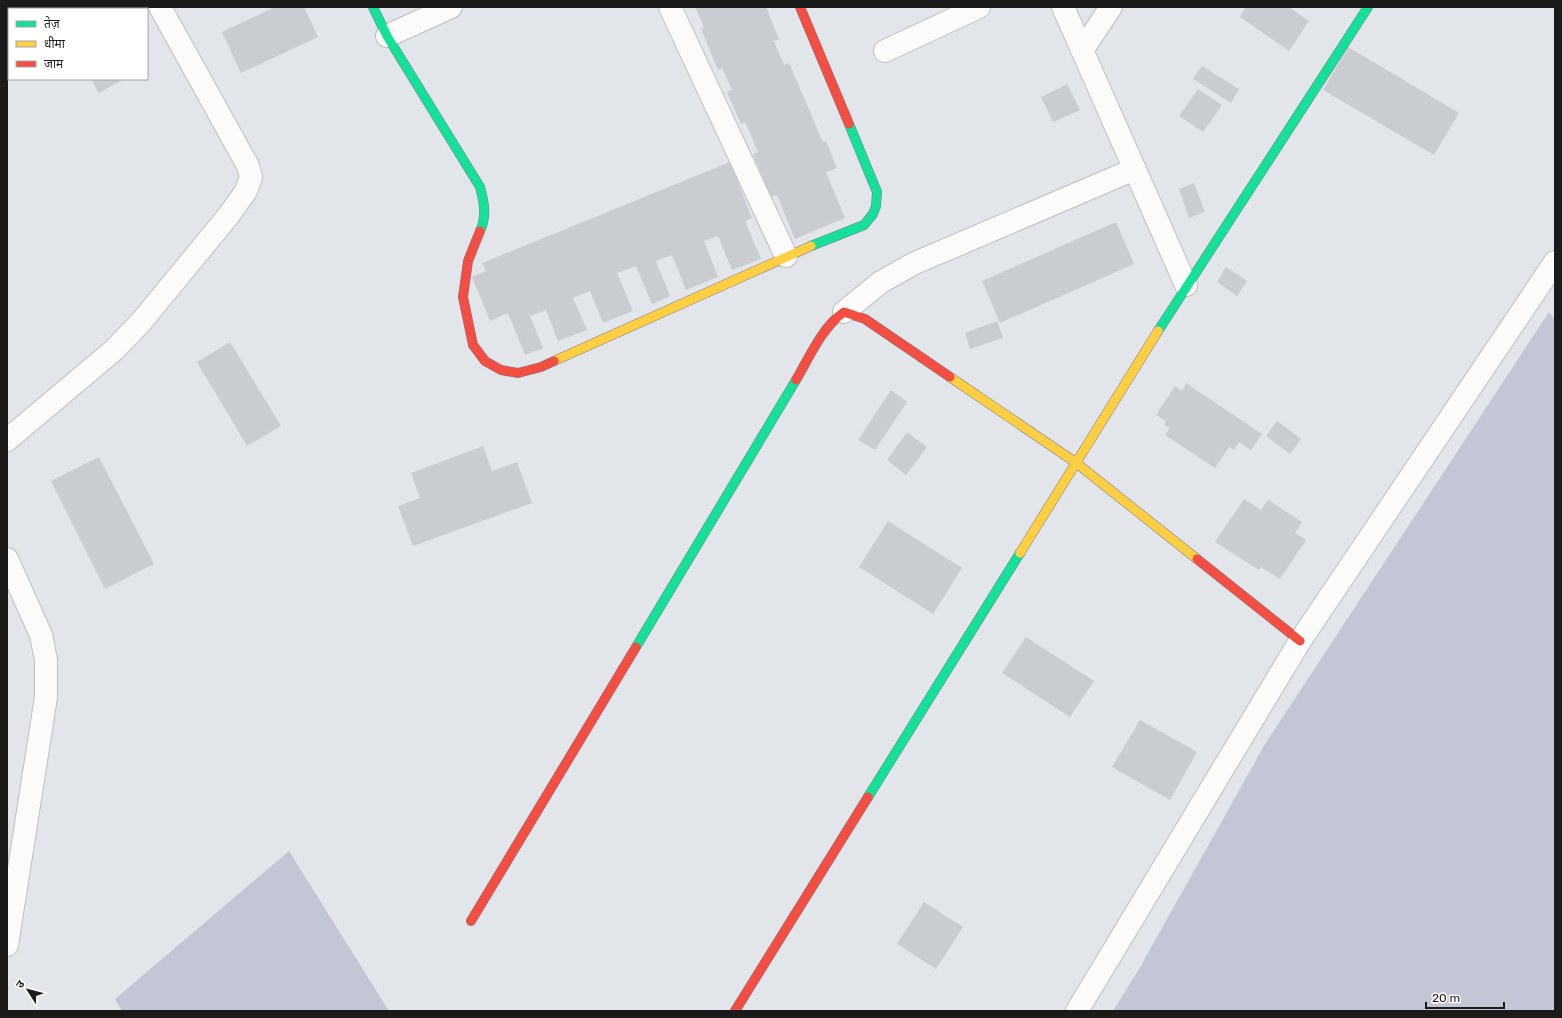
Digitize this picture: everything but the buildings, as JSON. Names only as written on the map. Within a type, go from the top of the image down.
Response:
[{"type":"street","points":[[7,440],[114,350],[141,322],[229,215],[246,191],[251,178],[248,166],[160,7]]},
{"type":"street","points":[[373,7],[387,36],[480,187],[485,206],[483,225],[468,261],[463,297],[473,345],[485,361],[501,370],[518,373],[541,367],[786,256],[864,225],[873,216],[878,202],[877,192],[800,7]]},
{"type":"street","points":[[387,36],[451,7]]},
{"type":"street","points":[[670,7],[786,256]]},
{"type":"street","points":[[885,51],[979,7]]},
{"type":"street","points":[[1063,7],[1083,49],[1186,285]]},
{"type":"street","points":[[1083,49],[1111,7]]},
{"type":"street","points":[[735,1011],[1186,285],[1368,7]]},
{"type":"street","points":[[471,921],[825,332],[835,318],[881,282],[915,263],[1135,169]]},
{"type":"street","points":[[1077,1011],[1300,641],[1555,262]]},
{"type":"street","points":[[844,312],[865,319],[1075,462],[1300,641]]},
{"type":"street","points":[[7,559],[41,634],[46,660],[46,697],[7,945]]},
{"type":"shaded area","points":[[1549,312],[1555,320],[1555,1011],[1113,1011],[1139,969],[1265,744]]},
{"type":"shaded area","points":[[289,851],[389,1011],[122,1011],[115,999]]},
{"type":"traffic: fast","points":[[373,7],[387,36],[480,187],[484,204],[484,220],[480,231]]},
{"type":"traffic: fast","points":[[1158,331],[1368,7]]},
{"type":"traffic: fast","points":[[811,246],[864,225],[873,214],[876,206],[877,192],[849,124]]},
{"type":"traffic: fast","points":[[636,647],[796,380]]},
{"type":"traffic: fast","points":[[868,797],[1020,553]]},
{"type":"traffic: slow","points":[[554,361],[811,246]]},
{"type":"traffic: slow","points":[[1020,553],[1158,331]]},
{"type":"traffic: slow","points":[[950,377],[1075,462],[1197,559]]},
{"type":"traffic: jam","points":[[800,7],[849,124]]},
{"type":"traffic: jam","points":[[480,231],[468,261],[463,297],[473,345],[485,361],[501,370],[518,373],[541,367],[554,361]]},
{"type":"traffic: jam","points":[[796,380],[823,334],[836,318],[844,312],[865,319],[950,377]]},
{"type":"traffic: jam","points":[[1197,559],[1300,641]]},
{"type":"traffic: jam","points":[[471,921],[636,647]]},
{"type":"traffic: jam","points":[[735,1011],[868,797]]}]
